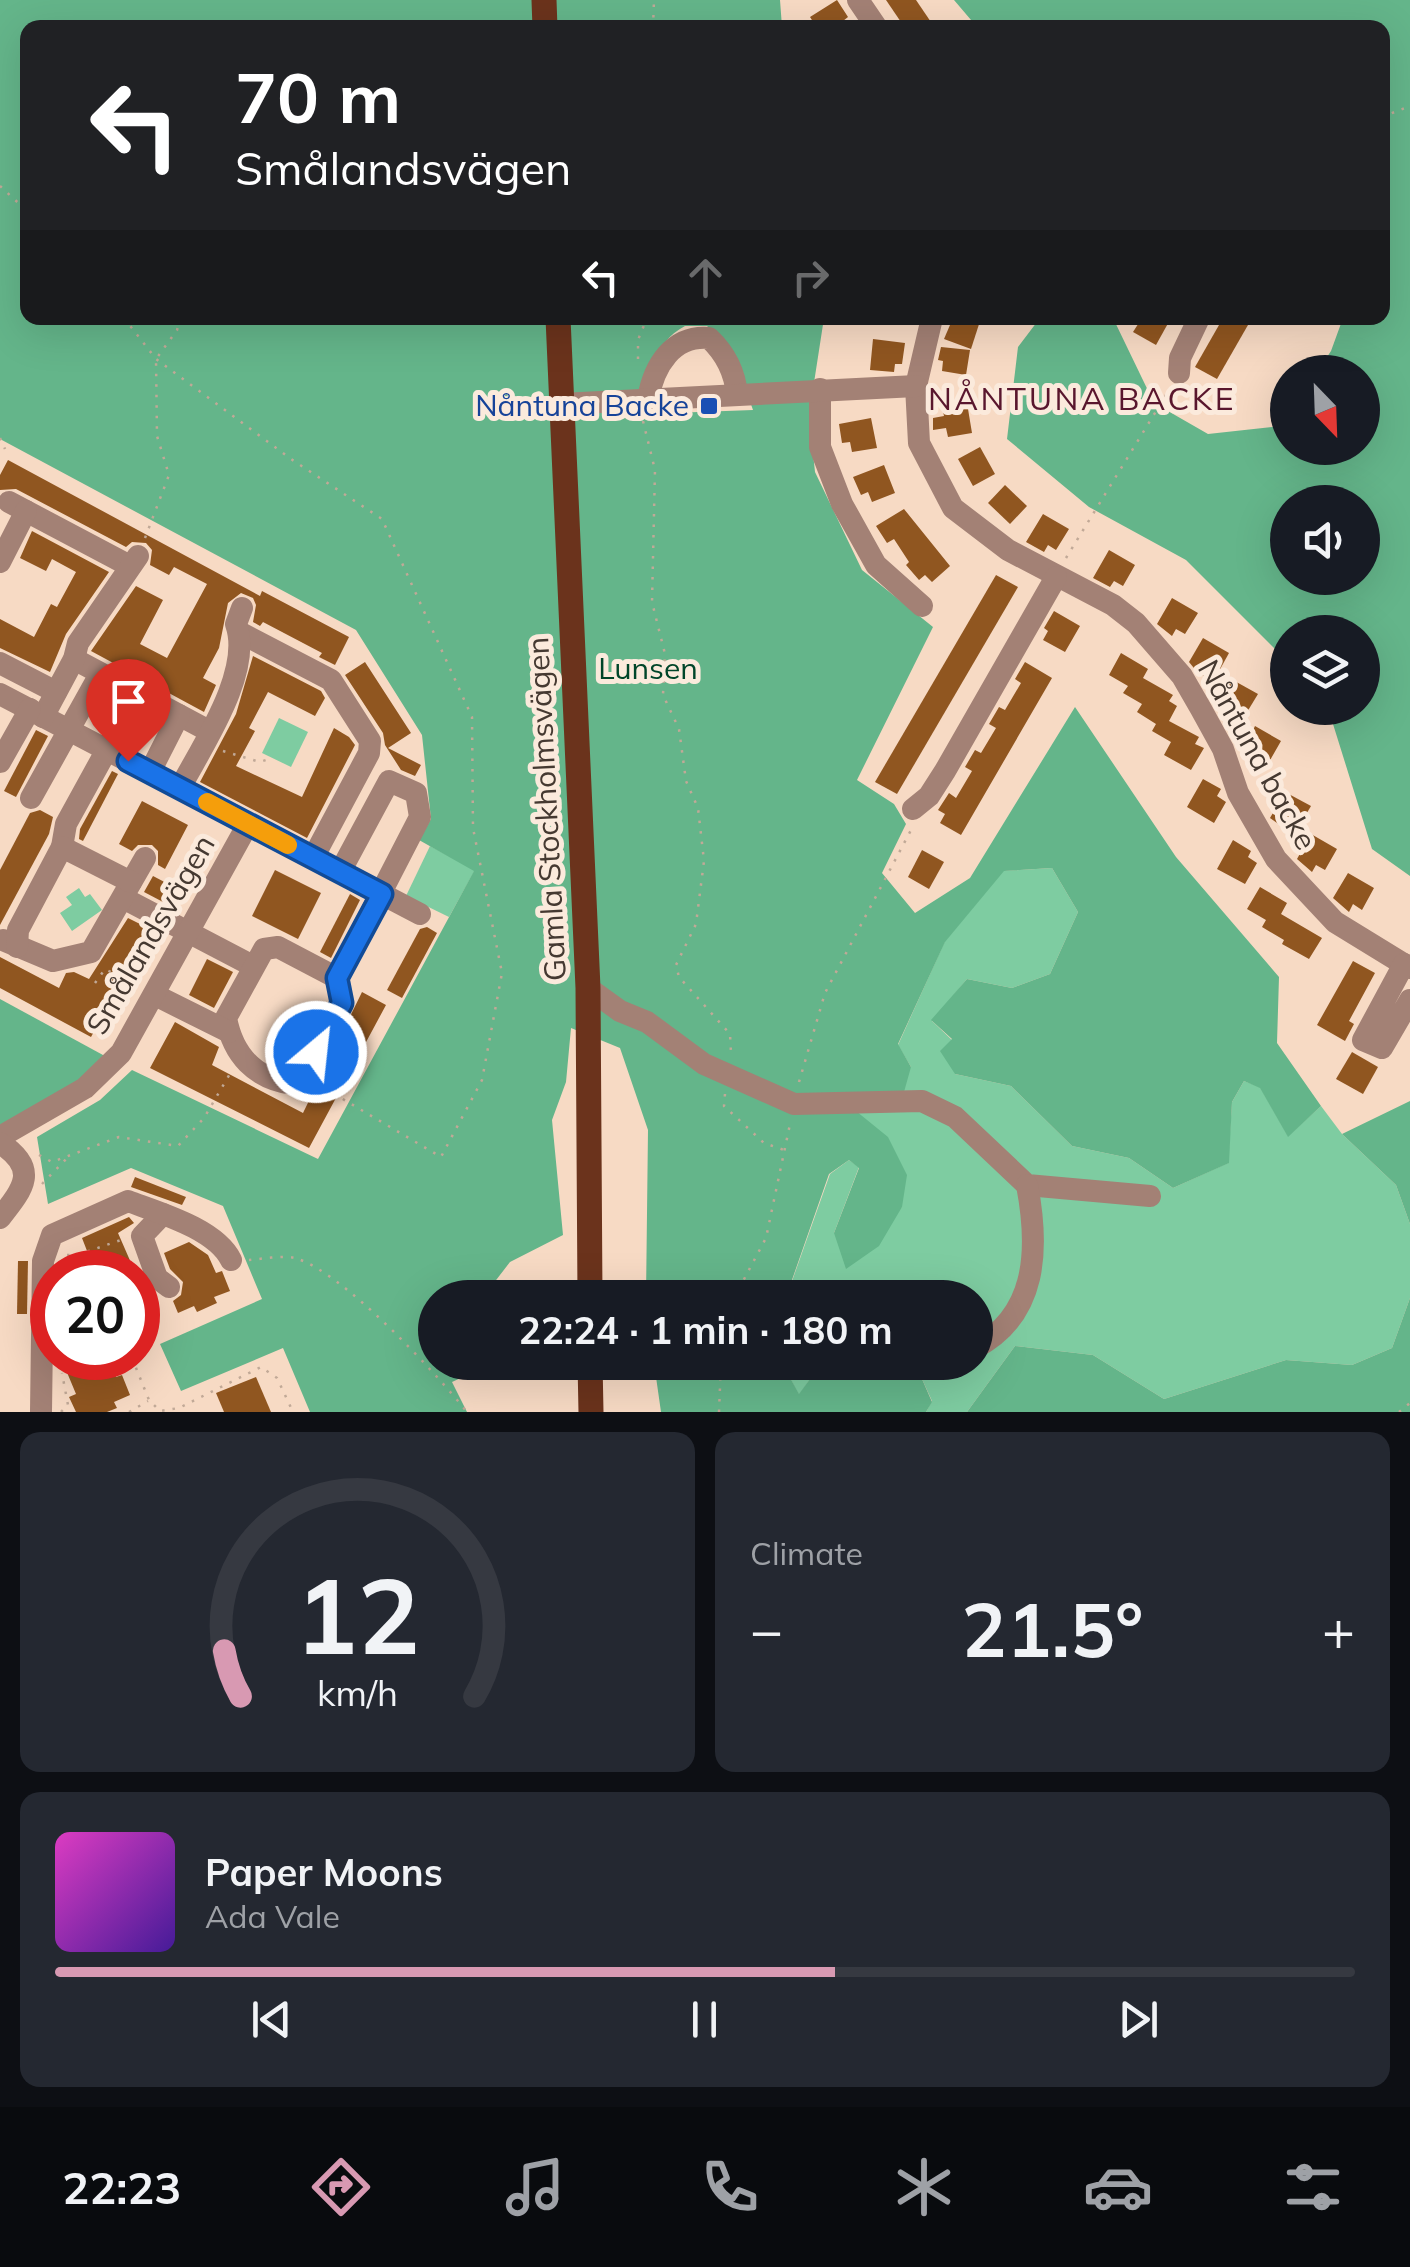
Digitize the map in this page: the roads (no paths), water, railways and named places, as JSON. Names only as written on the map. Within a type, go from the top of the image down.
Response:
[{"type":"main road","name":"Gamla Stockholmsvägen","points":[[558,325],[588,988],[590,1280]]},
{"type":"main road","points":[[590,1380],[590,1412]]},
{"type":"street","name":"Nåntuna backe","points":[[930,325],[916,386],[919,443],[954,508],[1008,550],[1113,605],[1160,649],[1202,709],[1223,749],[1238,793],[1276,858],[1335,922],[1407,966],[1364,1040],[1382,1048],[1410,1000]]},
{"type":"street","points":[[1179,373],[1180,358],[1196,325]]},
{"type":"street","points":[[643,399],[674,344],[687,338],[709,338],[722,350],[736,380],[738,395]]},
{"type":"street","points":[[562,404],[916,386]]},
{"type":"street","points":[[820,389],[820,447],[842,504],[876,564],[922,606]]},
{"type":"street","points":[[0,562],[18,506],[133,561],[78,643],[56,692],[22,705],[0,762]]},
{"type":"street","points":[[913,809],[937,784],[1056,577]]},
{"type":"street","points":[[180,788],[234,683],[236,624],[242,608]]},
{"type":"street","points":[[238,632],[331,680],[370,741],[369,752],[313,858]]},
{"type":"street","points":[[74,659],[179,715],[206,737]]},
{"type":"street","points":[[0,663],[56,692]]},
{"type":"street","points":[[31,798],[95,683]]},
{"type":"street","points":[[138,694],[66,824],[62,847],[10,944],[53,961],[97,968],[127,890],[145,858]]},
{"type":"street","name":"Smålandsvägen","points":[[22,705],[420,914]]},
{"type":"street","points":[[150,772],[179,715]]},
{"type":"street","points":[[337,978],[278,947],[264,950],[226,1018],[240,1057],[278,1082],[293,1084],[303,1076],[342,1003],[337,978],[420,818],[416,794],[389,781],[340,872]]},
{"type":"street","name":"Smålandsvägen","points":[[0,1140],[60,1104],[114,1061],[155,995],[248,824]]},
{"type":"street","points":[[62,847],[188,932],[253,966]]},
{"type":"street","points":[[588,988],[620,1011],[646,1022],[704,1064],[794,1104],[922,1101],[956,1117],[1027,1184],[1150,1196]]},
{"type":"street","points":[[155,995],[229,1032]]},
{"type":"street","points":[[0,1140],[14,1154],[25,1176],[24,1187],[0,1218]]},
{"type":"street","points":[[993,1334],[1008,1323],[1027,1297],[1033,1248],[1027,1184]]},
{"type":"street","points":[[41,1412],[45,1254],[52,1236],[128,1201],[163,1214],[224,1246],[231,1260]]},
{"type":"street","points":[[163,1214],[142,1236],[158,1278],[168,1286]]},
{"type":"place","name":"Nåntuna Backe","points":[[709,406]]},
{"type":"district","name":"NÅNTUNA BACKE","points":[[1082,399]]},
{"type":"park label","name":"Lunsen","points":[[648,669]]}]
